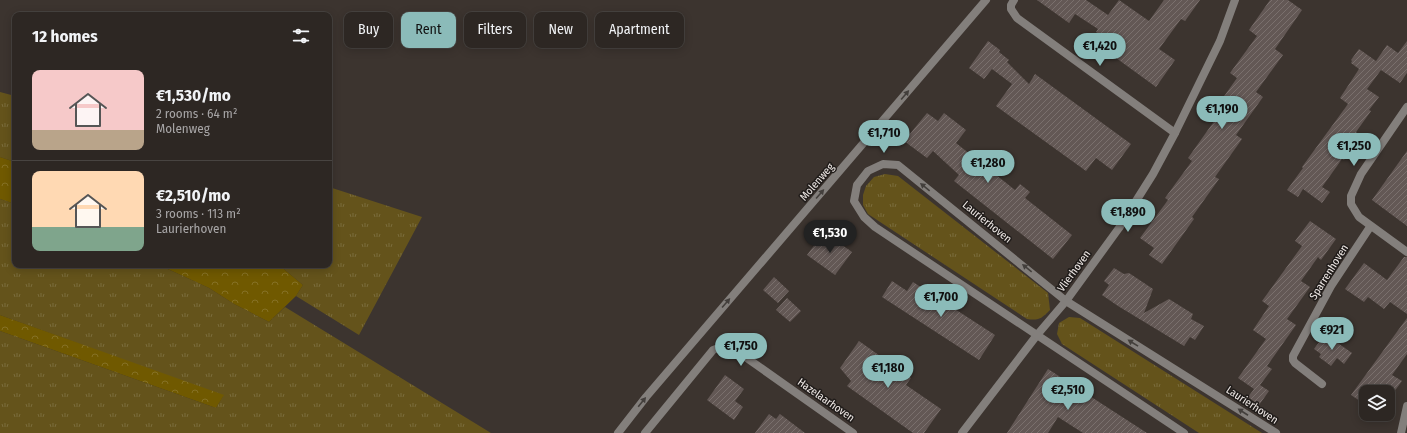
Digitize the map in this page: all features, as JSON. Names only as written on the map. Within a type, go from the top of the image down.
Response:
[{"type":"street","name":"Molenweg","points":[[618,433],[646,397],[986,0]]},
{"type":"street","points":[[1014,0],[1011,5],[1011,9],[1017,18],[1175,133]]},
{"type":"street","name":"Vlierhoven","points":[[962,433],[1037,335],[1066,301],[1119,228],[1153,174],[1175,133],[1220,41],[1235,0]]},
{"type":"street","points":[[1407,107],[1361,174],[1351,196],[1351,204],[1359,217],[1370,227],[1407,252]]},
{"type":"street","name":"Laurierhoven","points":[[1184,433],[875,227],[864,217],[854,202],[857,185],[868,171],[883,164],[898,165],[1066,301],[1276,433]]},
{"type":"street","name":"Sparrenhoven","points":[[1322,384],[1295,363],[1293,356],[1331,286],[1370,227]]},
{"type":"street","name":"Hazelaarhoven","points":[[645,433],[713,350],[720,347],[734,349],[853,433]]},
{"type":"street","points":[[1401,433],[1407,406]]},
{"type":"green space","points":[[0,92],[12,95],[12,161],[0,157]]},
{"type":"green space","points":[[0,157],[12,161],[12,203],[0,199]]},
{"type":"green space","points":[[885,174],[898,176],[1048,293],[1050,310],[1045,315],[1035,320],[1027,319],[868,214],[863,205],[863,195],[866,186],[874,177]]},
{"type":"green space","points":[[332,188],[422,217],[359,335],[296,296],[303,285],[283,268],[332,268]]},
{"type":"green space","points":[[0,199],[12,203],[12,268],[166,268],[209,288],[234,304],[269,322],[285,307],[491,433],[0,433],[0,331],[216,408],[223,396],[0,315]]},
{"type":"green space","points":[[166,268],[283,268],[303,285],[296,296],[269,322],[234,304],[209,288]]},
{"type":"green space","points":[[0,315],[224,395],[216,408],[0,331]]},
{"type":"green space","points":[[1069,317],[1080,318],[1262,433],[1199,433],[1062,344],[1057,334],[1059,323]]},
{"type":"building","points":[[1037,0],[1086,0],[1108,15],[1119,0],[1149,21],[1164,0],[1200,0],[1185,21],[1181,19],[1159,49],[1175,60],[1156,87],[1101,47],[1107,40],[1096,32],[1098,29],[1075,14],[1069,23]]},
{"type":"building","points":[[1270,0],[1288,0],[1302,10],[1275,49],[1283,55],[1256,92],[1263,97],[1236,135],[1242,139],[1215,177],[1219,179],[1192,217],[1194,219],[1162,264],[1149,255],[1154,248],[1140,238],[1168,200],[1165,198],[1192,161],[1188,158],[1215,120],[1210,116],[1237,78],[1230,73],[1257,36],[1249,30]]},
{"type":"building","points":[[988,41],[1000,50],[999,52],[1009,60],[1007,62],[1029,84],[1035,74],[1131,144],[1112,170],[1096,158],[1086,171],[996,106],[1012,84],[992,69],[984,79],[969,68]]},
{"type":"building","points":[[1407,41],[1407,73],[1400,83],[1381,70],[1367,89],[1379,97],[1369,110],[1371,111],[1356,132],[1361,136],[1322,187],[1330,192],[1322,203],[1303,189],[1298,197],[1287,190],[1348,104],[1340,98],[1359,69],[1351,63],[1351,60],[1359,49],[1376,61],[1387,45],[1398,53]]},
{"type":"building","points":[[927,113],[938,121],[944,113],[966,130],[956,143],[1015,190],[1020,184],[1030,192],[1025,198],[1072,235],[1053,259],[954,181],[959,175],[933,151],[927,158],[904,141]]},
{"type":"building","points":[[1407,151],[1407,226],[1372,200]]},
{"type":"building","points":[[1310,221],[1336,239],[1321,260],[1318,257],[1301,281],[1310,287],[1287,319],[1296,325],[1267,366],[1272,369],[1260,385],[1269,391],[1259,405],[1248,397],[1254,389],[1238,378],[1266,339],[1253,330],[1269,306],[1262,301],[1302,246],[1295,241]]},
{"type":"building","points":[[824,232],[852,252],[835,275],[807,255]]},
{"type":"building","points":[[1404,257],[1407,257],[1407,314],[1390,302],[1384,309],[1368,297],[1364,302],[1345,289],[1364,263],[1387,280]]},
{"type":"building","points":[[1114,268],[1124,274],[1129,273],[1153,289],[1144,313],[1169,299],[1193,314],[1191,319],[1204,326],[1195,340],[1190,337],[1184,346],[1102,295],[1109,285],[1104,281]]},
{"type":"building","points":[[774,277],[789,291],[778,303],[763,290]]},
{"type":"building","points":[[892,281],[907,291],[913,282],[995,335],[979,360],[882,297]]},
{"type":"building","points":[[787,298],[801,311],[790,322],[776,310]]},
{"type":"building","points":[[1407,318],[1407,354],[1392,375],[1402,381],[1395,390],[1395,385],[1359,385],[1359,400],[1351,395]]},
{"type":"building","points":[[1325,334],[1352,353],[1344,364],[1337,358],[1331,366],[1319,357],[1321,354],[1314,349]]},
{"type":"building","points":[[859,341],[911,378],[906,385],[941,409],[924,433],[913,433],[847,386],[851,381],[840,368]]},
{"type":"building","points":[[1048,369],[1147,433],[1083,433],[1058,417],[1048,433],[1007,433]]},
{"type":"building","points":[[725,375],[744,389],[735,401],[743,407],[734,420],[707,400]]},
{"type":"building","points":[[769,414],[776,419],[780,414],[805,433],[755,433]]}]
